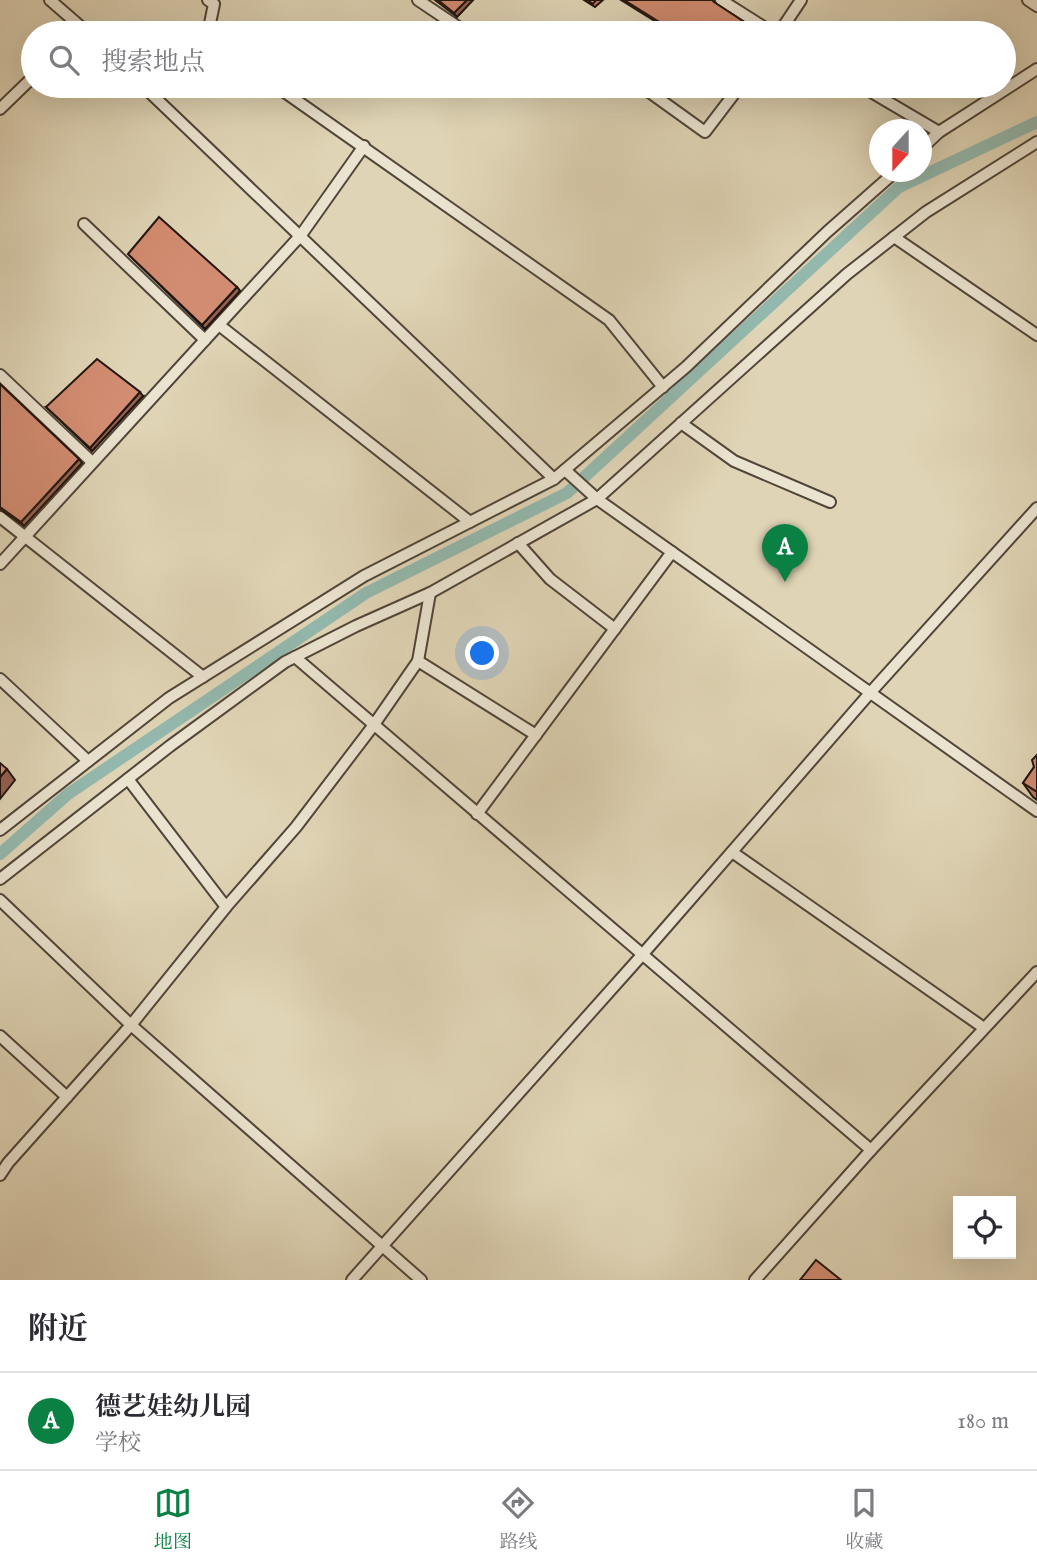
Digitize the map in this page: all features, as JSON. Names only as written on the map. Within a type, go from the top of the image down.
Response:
[{"type":"street","points":[[50,0],[72,21]]},
{"type":"street","points":[[208,0],[214,4],[210,21]]},
{"type":"street","points":[[418,0],[449,21]]},
{"type":"street","points":[[721,0],[754,21]]},
{"type":"street","points":[[787,21],[802,0]]},
{"type":"street","points":[[1028,0],[1037,6]]},
{"type":"street","points":[[1016,82],[1037,69]]},
{"type":"street","points":[[0,109],[21,88]]},
{"type":"street","points":[[156,98],[554,479]]},
{"type":"street","points":[[294,98],[609,320],[663,387]]},
{"type":"street","points":[[658,98],[705,132],[731,98]]},
{"type":"street","points":[[881,98],[939,132]]},
{"type":"street","points":[[932,139],[992,98]]},
{"type":"street","points":[[0,879],[181,738],[295,657],[430,593],[597,499],[848,274],[926,212],[1037,142]]},
{"type":"street","points":[[0,564],[300,235],[364,146]]},
{"type":"street","points":[[0,830],[169,698],[364,576],[554,479],[663,387],[884,182]]},
{"type":"street","points":[[84,224],[205,340]]},
{"type":"street","points":[[894,237],[1037,335]]},
{"type":"street","points":[[219,325],[470,522]]},
{"type":"street","points":[[0,376],[92,463]]},
{"type":"street","points":[[681,423],[734,461],[830,502]]},
{"type":"street","points":[[565,470],[597,499],[870,693],[1024,797],[1037,811]]},
{"type":"street","points":[[352,1280],[642,955],[870,693],[1037,508]]},
{"type":"street","points":[[0,517],[203,677]]},
{"type":"street","points":[[518,543],[550,579],[615,629]]},
{"type":"street","points":[[477,814],[672,552]]},
{"type":"street","points":[[0,1175],[131,1025],[226,907],[296,827],[373,726],[418,661],[430,593]]},
{"type":"street","points":[[295,657],[871,1150]]},
{"type":"street","points":[[418,661],[536,735]]},
{"type":"street","points":[[0,679],[88,761]]},
{"type":"street","points":[[128,779],[226,907]]},
{"type":"street","points":[[732,852],[984,1028]]},
{"type":"street","points":[[0,900],[131,1025],[421,1280]]},
{"type":"street","points":[[755,1280],[871,1150],[1037,972]]},
{"type":"street","points":[[0,1036],[67,1097]]},
{"type":"building","points":[[438,0],[467,0],[454,13]]},
{"type":"building","points":[[624,0],[712,0],[743,21],[658,21]]},
{"type":"building","points":[[159,217],[237,287],[202,325],[128,254]]},
{"type":"building","points":[[97,359],[140,392],[90,448],[46,407]]},
{"type":"building","points":[[0,384],[79,459],[21,522],[0,507]]},
{"type":"building","points":[[1037,755],[1037,792],[1023,783],[1034,767],[1032,760]]},
{"type":"building","points":[[0,763],[7,769],[0,777]]},
{"type":"building","points":[[816,1260],[841,1280],[800,1280]]},
{"type":"waterway","points":[[0,854],[68,794],[366,593],[567,493],[899,187],[1037,122]]},
{"type":"place","name":"德艺娃幼儿园","points":[[785,582]]}]
